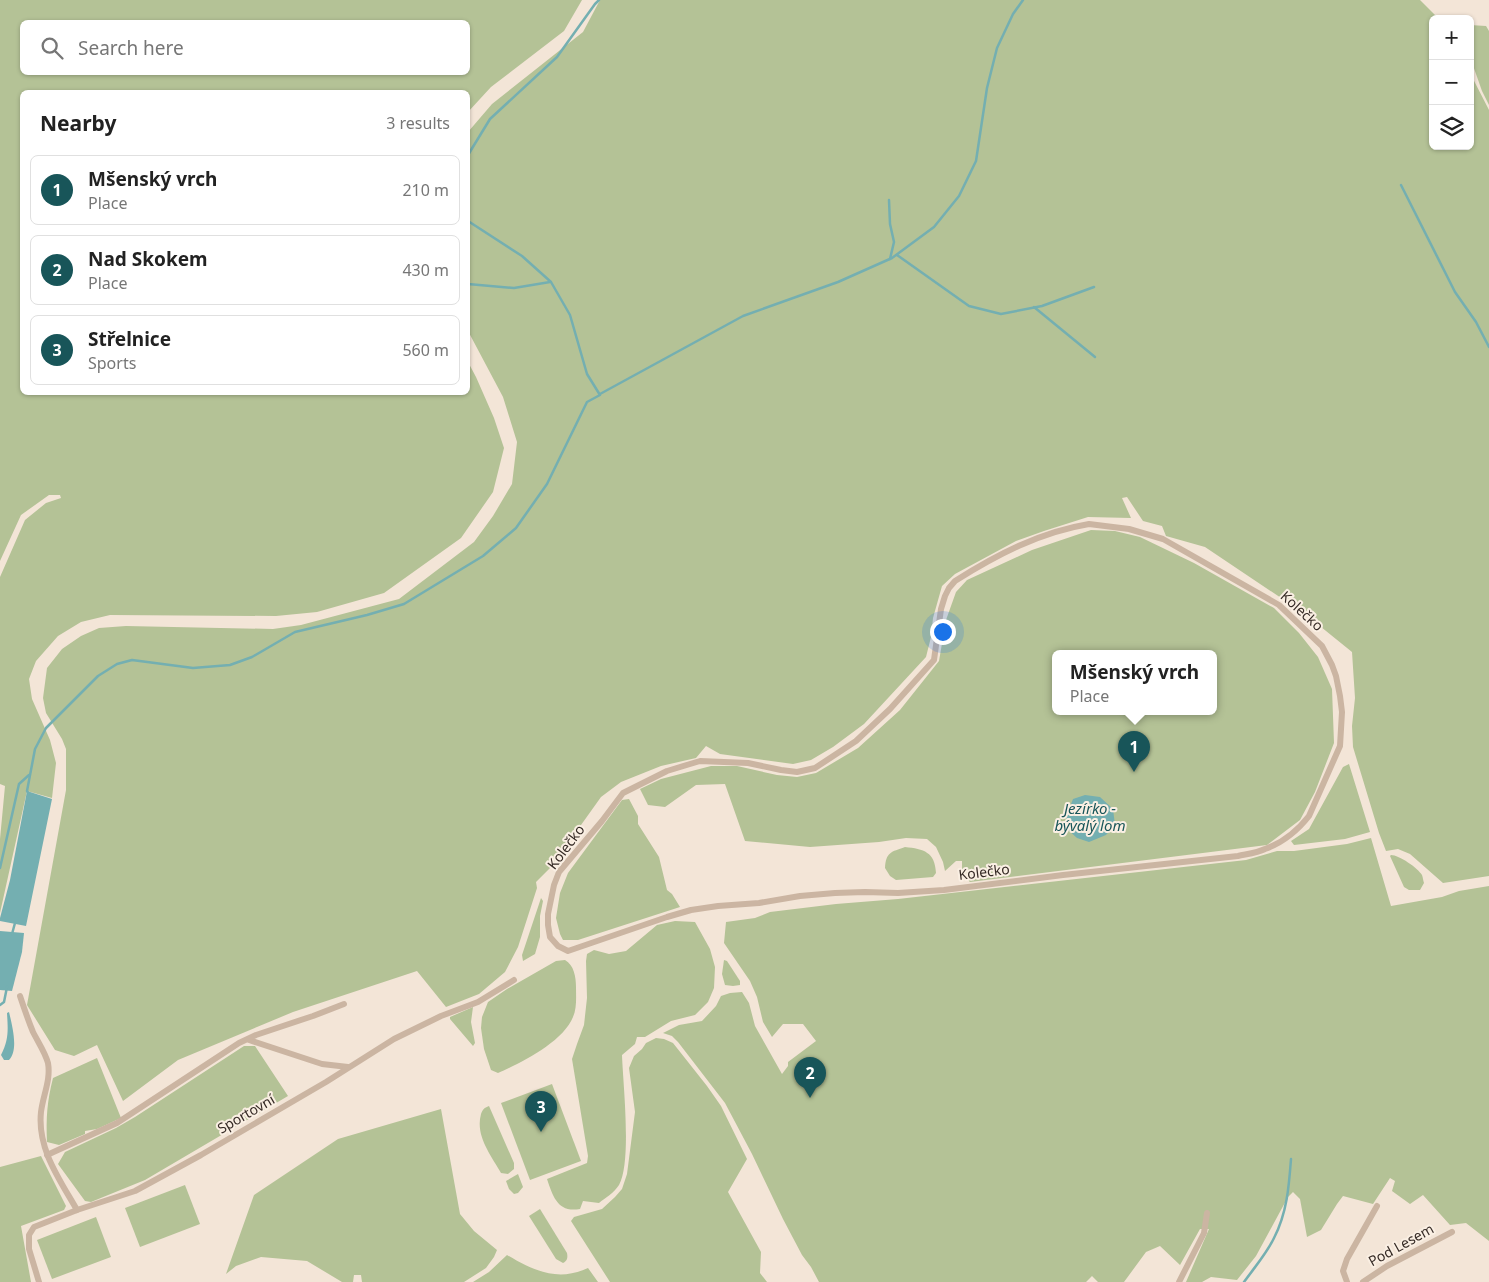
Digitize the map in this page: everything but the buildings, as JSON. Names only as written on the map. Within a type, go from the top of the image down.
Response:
[{"type":"street","name":"Kolečko","points":[[1089,524],[1129,528],[1163,539],[1279,605],[1322,646],[1332,665],[1337,683],[1342,712],[1340,746],[1313,807],[1301,826],[1265,850],[1238,856],[944,890],[898,893],[835,893],[800,896],[759,903],[718,906],[691,910],[667,917],[568,951],[558,946],[550,937],[548,914],[554,885],[559,872],[623,793],[667,772],[700,762],[748,763],[797,772],[815,768],[856,741],[890,709],[934,660],[941,609],[945,596],[955,581],[1007,551],[1040,537],[1089,524]]},
{"type":"street","name":"Sportovní","points":[[39,1282],[28,1241],[30,1231],[39,1225],[135,1191],[326,1082],[394,1039],[441,1016],[478,1002],[514,980]]},
{"type":"street","points":[[20,996],[33,1032],[47,1061],[49,1076],[41,1122],[44,1146],[77,1210]]},
{"type":"street","points":[[47,1155],[117,1124],[239,1043],[249,1040],[256,1035],[344,1004]]},
{"type":"street","points":[[249,1040],[322,1064],[348,1067]]},
{"type":"street","name":"Pod Lesem","points":[[1347,1282],[1343,1271],[1347,1259],[1377,1206]]},
{"type":"street","points":[[1179,1282],[1204,1233],[1207,1213]]},
{"type":"street","name":"Pod Lesem","points":[[1363,1282],[1387,1266],[1452,1232]]},
{"type":"green space","points":[[0,0],[582,0],[564,31],[491,87],[470,110],[470,90],[20,90],[20,395],[470,395],[470,366],[494,418],[504,448],[493,492],[461,538],[384,593],[317,612],[276,616],[110,615],[81,622],[58,636],[36,661],[29,679],[32,699],[50,740],[56,763],[52,798],[27,791],[0,913],[0,839],[5,786],[0,784],[0,577],[25,520],[46,503],[61,498],[60,495],[49,495],[21,515],[0,561]]},
{"type":"green space","points":[[600,0],[1420,0],[1435,15],[1429,15],[1429,150],[1474,150],[1474,81],[1489,110],[1489,876],[1443,883],[1410,854],[1398,849],[1386,851],[1353,747],[1352,726],[1355,698],[1352,652],[1305,614],[1205,547],[1166,536],[1162,526],[1143,521],[1127,497],[1122,498],[1131,518],[1088,517],[1044,531],[1016,541],[955,574],[942,586],[933,618],[926,657],[864,724],[833,747],[811,760],[793,764],[720,754],[706,746],[696,758],[661,766],[621,782],[601,797],[551,867],[536,882],[537,888],[518,947],[505,972],[479,994],[446,1007],[417,971],[293,1012],[178,1060],[123,1101],[97,1045],[74,1056],[55,1050],[27,1005],[66,790],[66,749],[46,713],[43,698],[47,668],[62,649],[81,636],[99,628],[126,626],[273,629],[301,625],[399,599],[474,542],[493,516],[512,484],[517,442],[503,397],[470,335],[470,130],[492,104],[583,32]]},
{"type":"green space","points":[[1474,25],[1486,26],[1489,31],[1489,105],[1474,68]]},
{"type":"green space","points":[[1091,530],[1115,531],[1140,537],[1194,563],[1274,608],[1299,633],[1318,657],[1332,689],[1334,743],[1315,792],[1300,820],[1267,845],[970,882],[962,875],[962,861],[956,861],[945,871],[936,847],[927,839],[906,838],[810,847],[745,841],[725,784],[696,785],[665,807],[648,805],[640,789],[661,779],[711,766],[737,766],[777,775],[797,777],[816,773],[858,748],[900,710],[939,661],[946,620],[956,592],[967,580],[1032,550]]},
{"type":"green space","points":[[1349,764],[1370,832],[1345,839],[1294,845],[1291,841],[1309,829],[1343,767]]},
{"type":"green space","points":[[629,799],[638,816],[638,824],[659,857],[667,890],[672,894],[680,907],[578,940],[563,940],[556,918],[560,893],[568,873],[622,800]]},
{"type":"green space","points":[[1371,838],[1391,906],[1489,886],[1489,1241],[1466,1223],[1450,1225],[1423,1195],[1410,1204],[1392,1191],[1395,1181],[1390,1178],[1373,1204],[1343,1196],[1321,1230],[1307,1237],[1300,1199],[1293,1192],[1288,1197],[1256,1256],[1237,1280],[1211,1277],[1202,1282],[1186,1282],[1209,1229],[1200,1229],[1180,1265],[1160,1246],[1146,1252],[1124,1282],[1098,1282],[1092,1276],[1086,1282],[819,1282],[783,1219],[725,1103],[678,1042],[672,1036],[663,1033],[679,1025],[702,1021],[716,1006],[721,996],[742,992],[749,1003],[755,1026],[782,1074],[788,1066],[788,1062],[816,1041],[803,1024],[783,1024],[772,1037],[763,1022],[757,997],[750,981],[724,943],[726,922],[755,918],[770,912],[836,904],[898,899],[1246,860],[1277,851],[1294,851],[1347,844]]},
{"type":"green space","points":[[905,847],[918,849],[931,856],[936,873],[933,877],[896,880],[890,876],[885,868],[888,856],[890,853]]},
{"type":"green space","points":[[1391,855],[1403,859],[1420,872],[1424,883],[1420,890],[1409,890],[1404,887]]},
{"type":"green space","points":[[541,898],[543,901],[540,916],[540,937],[535,954],[523,961],[522,955]]},
{"type":"green space","points":[[675,921],[695,922],[710,949],[715,967],[714,988],[708,1002],[695,1015],[671,1021],[645,1037],[637,1037],[635,1044],[622,1055],[626,1141],[623,1174],[619,1185],[599,1203],[583,1201],[580,1209],[566,1209],[557,1202],[547,1179],[587,1163],[588,1156],[572,1059],[584,1025],[587,998],[587,954],[594,950],[609,954],[626,951],[657,925]]},
{"type":"green space","points":[[565,960],[572,968],[576,983],[575,1010],[568,1026],[551,1043],[518,1064],[498,1073],[491,1070],[484,1049],[481,1028],[482,1017],[488,1002],[556,961]]},
{"type":"green space","points":[[724,960],[727,961],[740,981],[740,985],[725,985],[722,974]]},
{"type":"green space","points":[[473,1007],[471,1022],[475,1043],[473,1046],[450,1017]]},
{"type":"green space","points":[[656,1038],[673,1043],[707,1086],[721,1106],[747,1159],[728,1192],[761,1252],[760,1273],[767,1282],[610,1282],[571,1221],[574,1217],[602,1209],[622,1189],[627,1174],[635,1112],[629,1068],[634,1056],[646,1043]]},
{"type":"green space","points":[[244,1046],[255,1046],[288,1096],[145,1180],[91,1202],[85,1201],[58,1164],[65,1152],[135,1117]]},
{"type":"green space","points":[[97,1058],[121,1118],[97,1129],[85,1131],[85,1134],[59,1145],[47,1142],[47,1110],[53,1078]]},
{"type":"green space","points":[[552,1084],[581,1161],[530,1180],[501,1103]]},
{"type":"green space","points":[[489,1106],[514,1163],[514,1169],[508,1174],[501,1173],[482,1138],[480,1130],[481,1114]]},
{"type":"green space","points":[[441,1109],[460,1214],[474,1231],[497,1250],[486,1268],[464,1282],[362,1282],[361,1275],[354,1275],[353,1282],[342,1282],[307,1261],[261,1257],[236,1266],[226,1274],[254,1195],[338,1139]]},
{"type":"green space","points":[[41,1156],[66,1206],[64,1210],[21,1226],[31,1282],[0,1282],[0,1167]]},
{"type":"green space","points":[[518,1174],[523,1187],[518,1193],[514,1194],[509,1189],[506,1181]]},
{"type":"green space","points":[[185,1185],[200,1224],[140,1247],[125,1208]]},
{"type":"green space","points":[[540,1209],[567,1253],[567,1259],[563,1263],[556,1259],[529,1216]]},
{"type":"green space","points":[[96,1217],[111,1257],[52,1279],[37,1240]]},
{"type":"green space","points":[[507,1255],[527,1266],[546,1273],[566,1274],[588,1268],[598,1282],[473,1282],[489,1272]]},
{"type":"water","points":[[27,791],[52,799],[26,926],[0,921],[0,918],[10,880]]},
{"type":"water","name":"Jezírko - bývalý lom","points":[[1085,795],[1100,797],[1113,809],[1115,825],[1106,835],[1089,842],[1077,838],[1067,829],[1066,817],[1073,799]]},
{"type":"water","points":[[0,931],[24,933],[22,952],[12,991],[0,990]]},
{"type":"water","points":[[9,1012],[14,1037],[14,1050],[9,1060],[4,1060],[1,1055],[7,1039],[7,1013]]},
{"type":"waterway","points":[[470,152],[490,119],[557,57],[599,0]]},
{"type":"waterway","points":[[600,394],[743,316],[838,282],[892,258],[934,227],[959,196],[976,161],[987,88],[997,48],[1013,14],[1023,0]]},
{"type":"waterway","points":[[1401,185],[1455,292],[1476,322],[1489,347]]},
{"type":"waterway","points":[[889,200],[890,224],[894,242],[890,259]]},
{"type":"waterway","points":[[29,794],[27,791],[35,749],[46,728],[98,676],[117,664],[132,660],[193,668],[230,665],[252,657],[295,632],[404,604],[483,556],[516,528],[547,484],[587,402],[600,395],[587,374],[570,315],[551,282],[522,256],[470,222]]},
{"type":"waterway","points":[[897,255],[969,306],[1001,314],[1042,306],[1094,287]]},
{"type":"waterway","points":[[470,284],[514,288],[550,282]]},
{"type":"waterway","points":[[1034,307],[1095,357]]},
{"type":"waterway","points":[[0,868],[19,784],[29,775]]},
{"type":"waterway","points":[[12,934],[15,923]]},
{"type":"waterway","points":[[0,1005],[4,1002],[7,987]]},
{"type":"waterway","points":[[1244,1282],[1268,1249],[1282,1219],[1287,1199],[1291,1159]]},
{"type":"place","name":"Mšenský vrch","points":[[1134,772]]},
{"type":"place","name":"Nad Skokem","points":[[810,1098]]},
{"type":"place","name":"Střelnice","points":[[541,1132]]}]
